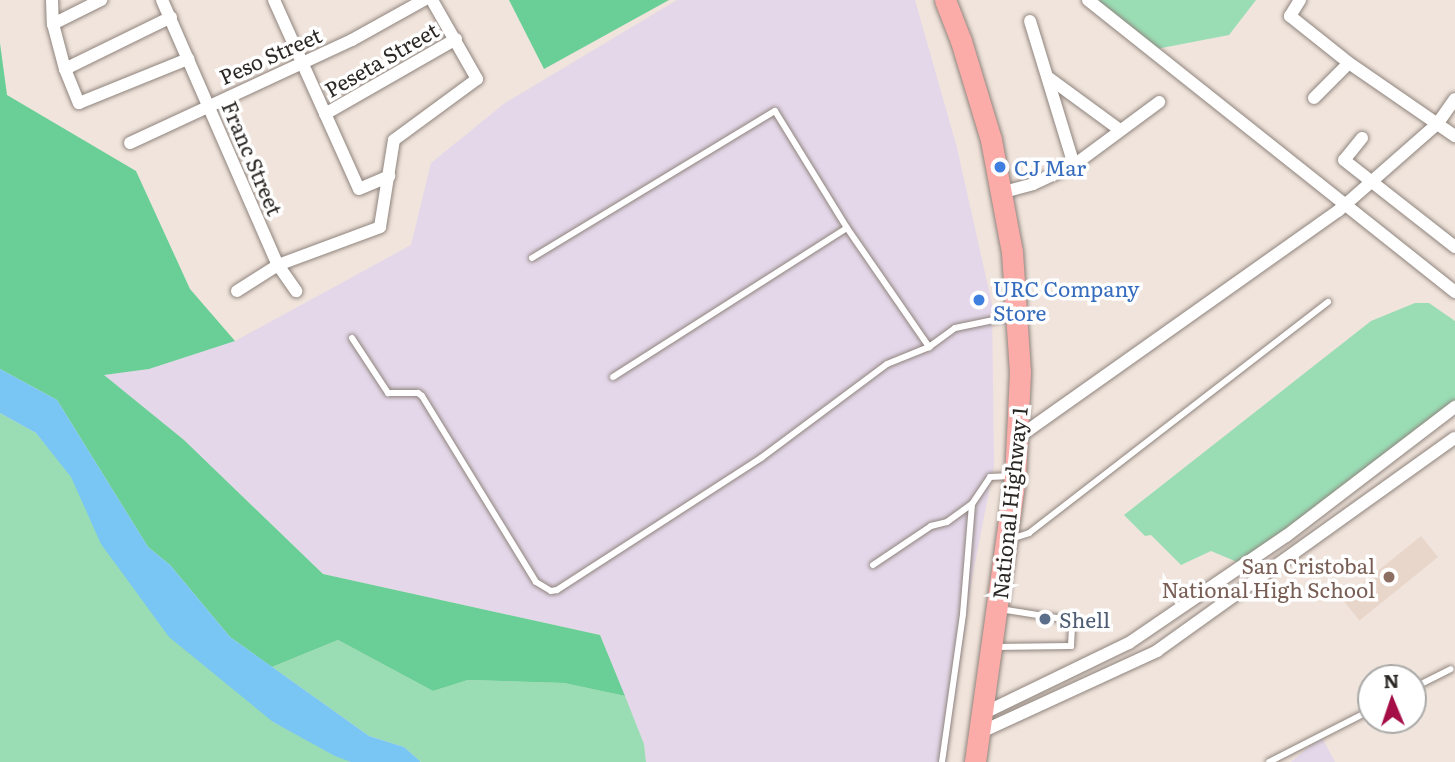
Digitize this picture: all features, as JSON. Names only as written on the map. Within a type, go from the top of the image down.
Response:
[{"type":"highway","name":"National Highway 1","points":[[945,0],[961,41],[991,140],[1012,252],[1018,315],[1020,436],[975,762]]},
{"type":"street","points":[[52,0],[54,24],[65,69],[79,103],[188,59]]},
{"type":"street","points":[[54,24],[102,0]]},
{"type":"street","name":"Franc Street","points":[[163,0],[278,265],[296,291]]},
{"type":"street","points":[[274,0],[359,189],[389,176]]},
{"type":"street","name":"Peso Street","points":[[130,142],[352,40],[424,0]]},
{"type":"street","points":[[237,292],[278,265],[380,227],[394,140],[477,79],[432,0]]},
{"type":"street","points":[[1088,0],[1455,292]]},
{"type":"street","points":[[1300,0],[1290,16],[1349,63],[1455,136]]},
{"type":"street","points":[[65,69],[171,17]]},
{"type":"street","points":[[1030,21],[1074,165]]},
{"type":"street","name":"Peseta Street","points":[[325,114],[456,39]]},
{"type":"street","points":[[1314,98],[1349,63]]},
{"type":"street","points":[[1049,78],[1120,130]]},
{"type":"street","points":[[1020,436],[1345,205],[1438,123],[1455,100]]},
{"type":"street","points":[[1000,193],[1033,184],[1074,165],[1159,102]]},
{"type":"street","points":[[1362,138],[1344,160],[1455,247]]},
{"type":"street","points":[[980,723],[1129,643],[1286,536],[1455,407]]},
{"type":"street","points":[[980,723],[1157,652],[1455,438]]},
{"type":"lane","points":[[532,258],[775,111],[847,228],[929,347]]},
{"type":"lane","points":[[613,377],[847,228]]},
{"type":"lane","points":[[1007,540],[1029,533],[1328,302]]},
{"type":"lane","points":[[352,338],[388,393],[418,393],[422,396],[536,582],[551,591],[557,590],[761,458],[887,364],[929,347],[954,328],[1018,315]]},
{"type":"lane","points":[[873,565],[931,526],[947,522],[972,504],[990,477],[1015,477]]},
{"type":"lane","points":[[942,762],[962,614],[972,504]]},
{"type":"lane","points":[[991,647],[1071,646],[1072,625],[1069,620],[998,609]]},
{"type":"lane","points":[[1427,681],[1451,669]]},
{"type":"lane","points":[[1269,762],[1357,717]]},
{"type":"shaded area","points":[[677,0],[915,0],[957,148],[992,304],[994,466],[972,578],[946,762],[646,762],[644,744],[600,635],[323,574],[184,440],[103,375],[149,369],[235,341],[411,245],[431,163],[505,103]]},
{"type":"shaded area","name":"San Cristobal National High School","points":[[1421,536],[1438,557],[1359,621],[1343,600]]},
{"type":"shaded area","points":[[1321,736],[1335,762],[1291,762]]},
{"type":"green space","points":[[509,0],[669,0],[544,69]]},
{"type":"green space","points":[[1092,0],[1256,0],[1229,35],[1151,50]]},
{"type":"green space","points":[[0,43],[7,95],[136,171],[190,289],[235,341],[149,369],[104,375],[184,440],[323,574],[600,635],[625,696],[564,683],[468,680],[433,691],[338,640],[272,667],[230,637],[170,565],[148,547],[57,400],[0,369]]},
{"type":"green space","points":[[1415,303],[1429,303],[1455,321],[1455,401],[1242,564],[1211,551],[1181,565],[1151,535],[1145,536],[1124,515],[1371,321]]},
{"type":"green space","points":[[0,413],[36,433],[273,722],[351,762],[0,762]]},
{"type":"green space","points":[[338,640],[433,691],[468,680],[564,683],[625,696],[644,744],[646,762],[421,762],[404,747],[369,736],[272,667]]},
{"type":"water","points":[[0,369],[57,400],[148,547],[170,565],[230,637],[369,736],[404,747],[421,762],[351,762],[335,756],[273,722],[169,637],[101,544],[71,477],[36,433],[0,413]]},
{"type":"place","name":"CJ Mar","points":[[1000,167]]},
{"type":"place","name":"URC Company Store","points":[[979,300]]},
{"type":"place","name":"San Cristobal National High School","points":[[1389,577]]},
{"type":"place","name":"Shell","points":[[1045,619]]}]
